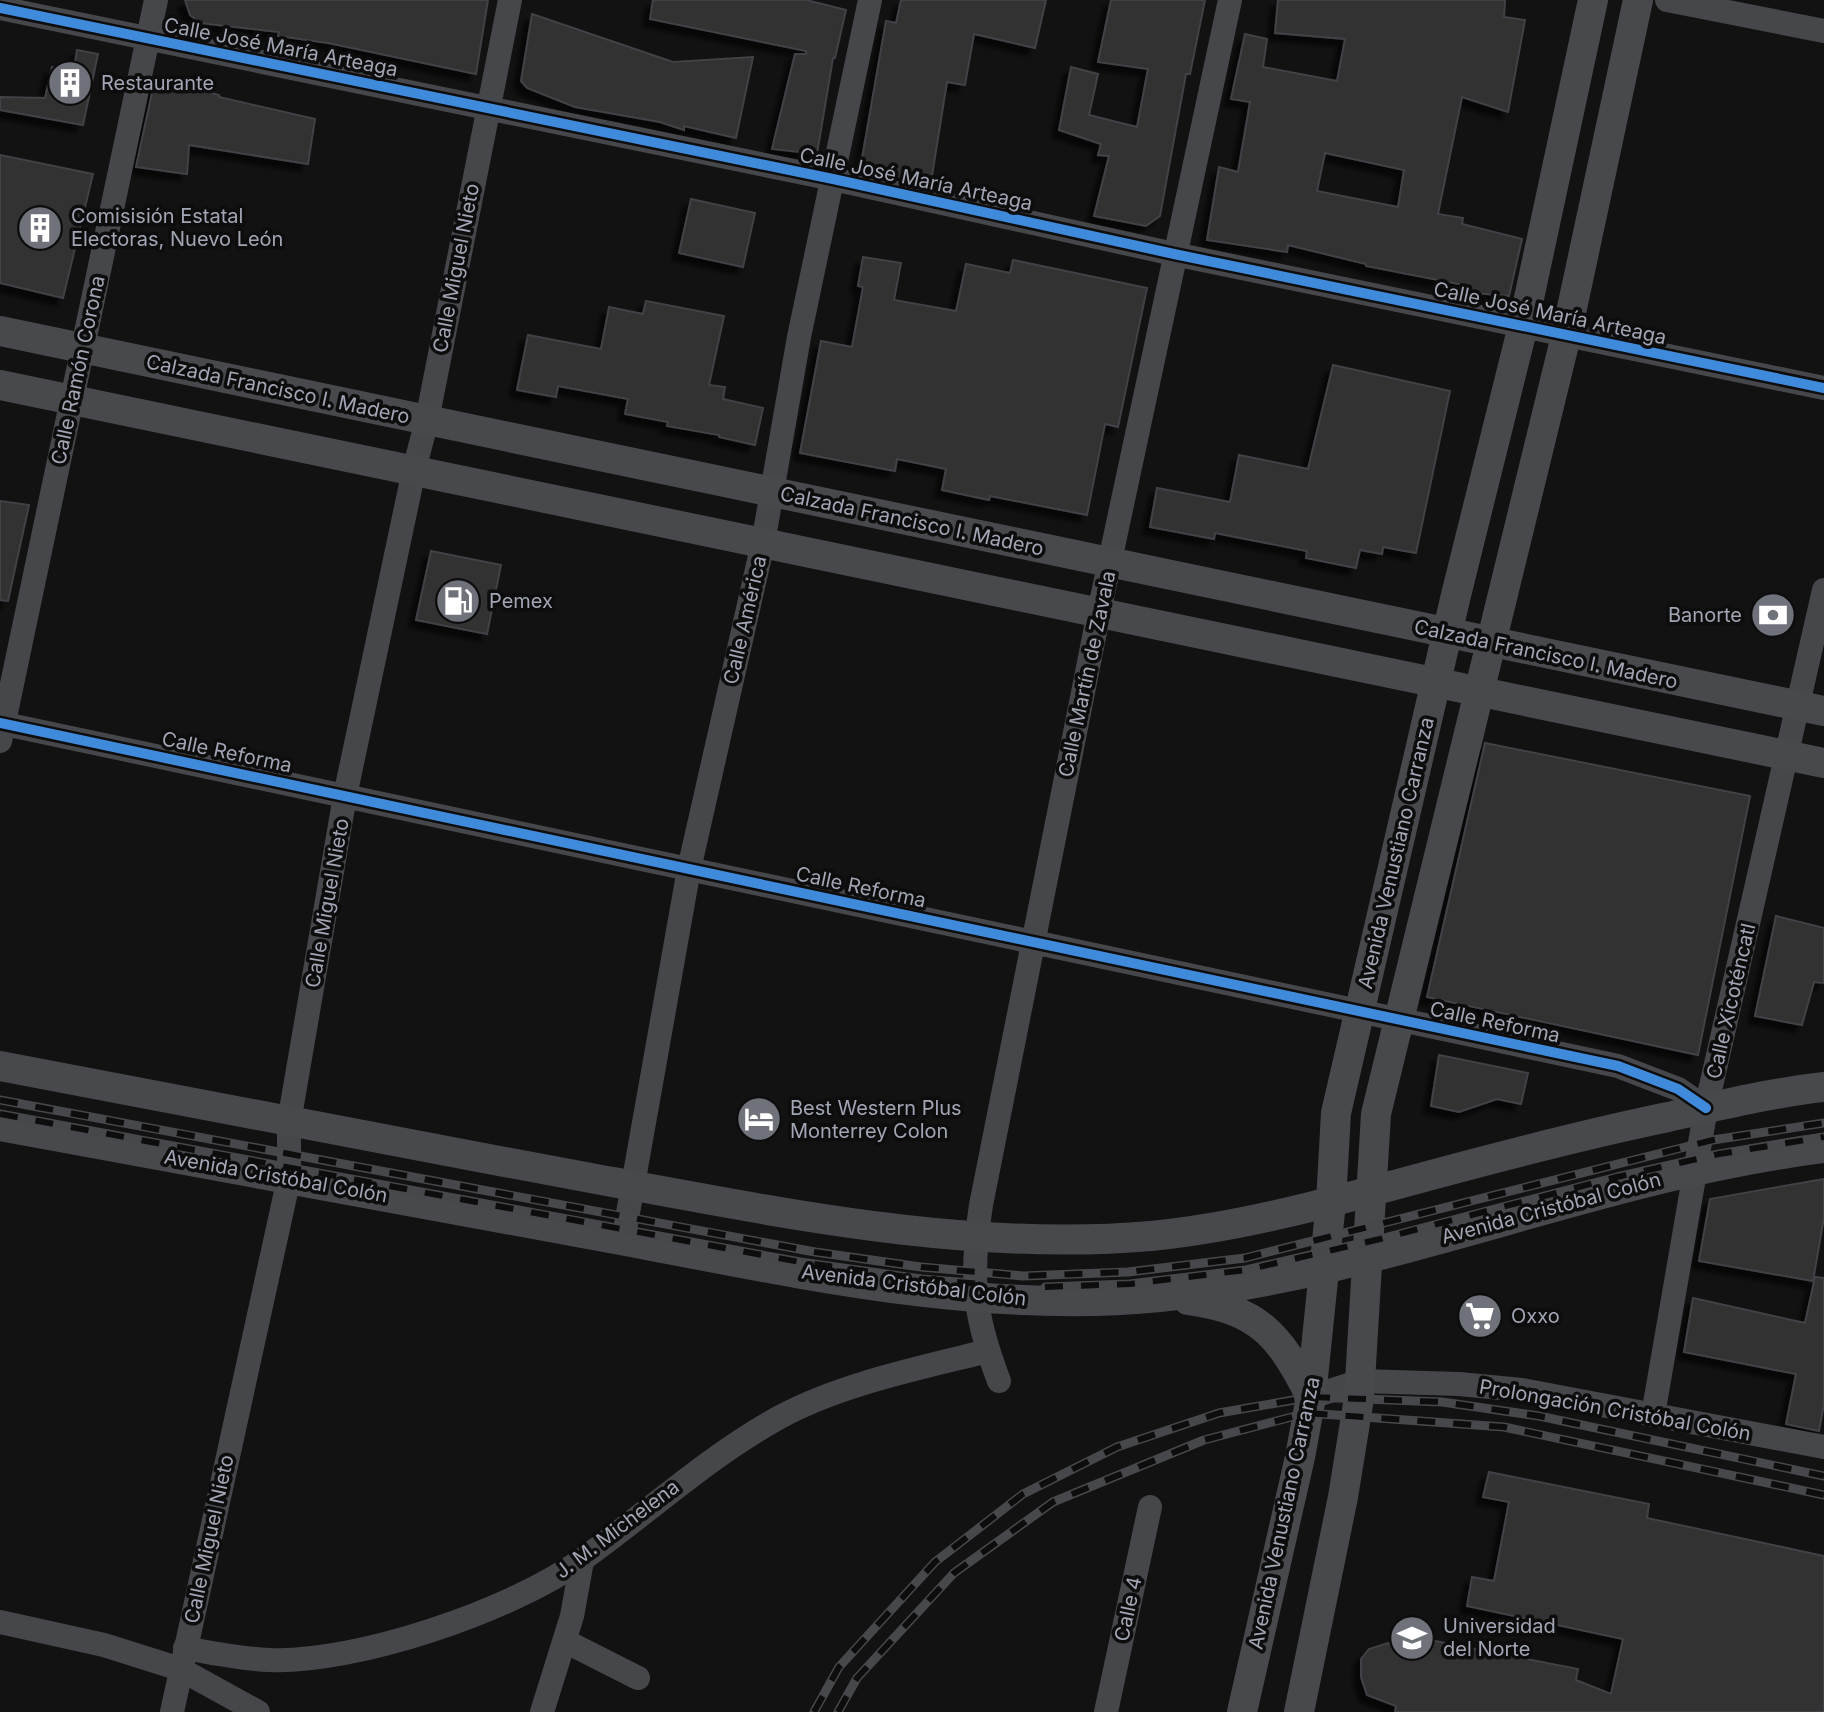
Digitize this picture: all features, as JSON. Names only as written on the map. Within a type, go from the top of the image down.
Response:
[{"type":"main road","name":"Avenida Venustiano Carranza","points":[[1242,1712],[1311,1397],[1331,1202],[1336,1113],[1447,633],[1523,326],[1593,0]]},
{"type":"main road","name":"Avenida Venustiano Carranza","points":[[1299,1712],[1343,1497],[1361,1381],[1376,1114],[1566,336],[1638,0]]},
{"type":"main road","name":"Calzada Francisco I. Madero","points":[[0,331],[1811,709]]},
{"type":"main road","points":[[0,385],[1824,763]]},
{"type":"main road","points":[[0,1066],[811,1217],[976,1238],[1073,1240],[1154,1235],[1248,1220],[1331,1202],[1612,1129],[1781,1092],[1824,1087]]},
{"type":"main road","name":"Avenida Cristóbal Colón","points":[[0,1126],[830,1277],[974,1296],[1046,1300],[1158,1297],[1324,1268],[1695,1171],[1771,1155],[1824,1148]]},
{"type":"main road","points":[[1158,1297],[1214,1304],[1235,1309],[1256,1320],[1289,1356],[1311,1397]]},
{"type":"street","name":"Calle Ramón Corona","points":[[1,729],[156,0]]},
{"type":"street","name":"Calle Miguel Nieto","points":[[172,1712],[289,1178],[289,1122],[345,796],[427,420],[510,0]]},
{"type":"street","name":"Calle América","points":[[623,1241],[645,1103],[689,869],[763,543],[799,337],[870,0]]},
{"type":"street","name":"Calle Martín de Zavala","points":[[999,1381],[974,1296],[976,1238],[1099,612],[1230,0]]},
{"type":"street","points":[[1667,0],[1824,31]]},
{"type":"street","name":"Calle José María Arteaga","points":[[0,8],[833,179],[1174,254],[1824,388]]},
{"type":"street","name":"Calle Xicoténcatl","points":[[1653,1415],[1706,1108],[1787,755],[1811,709],[1824,590]]},
{"type":"street","name":"Calle Reforma","points":[[1,729],[345,796],[1618,1066],[1678,1089],[1706,1108]]},
{"type":"street","name":"J. M. Michelena","points":[[182,1659],[313,1658],[439,1628],[500,1604],[582,1561],[679,1483],[732,1445],[783,1415],[903,1373],[988,1351]]},
{"type":"street","name":"Prolongación Cristóbal Colón","points":[[1311,1397],[1361,1381],[1421,1381],[1522,1390],[1824,1447]]},
{"type":"street","name":"Calle 4","points":[[1106,1712],[1150,1507]]},
{"type":"street","points":[[542,1712],[565,1641],[582,1561]]},
{"type":"street","points":[[0,1622],[182,1659],[258,1712]]},
{"type":"street","points":[[565,1641],[638,1678]]},
{"type":"building","points":[[185,0],[488,0],[476,74],[328,43],[278,36],[279,32],[200,23],[190,15]]},
{"type":"building","points":[[653,0],[806,0],[846,10],[833,58],[817,154],[772,149],[795,54],[806,54],[806,51],[650,19]]},
{"type":"building","points":[[901,0],[1046,0],[1035,48],[974,34],[965,85],[947,82],[931,182],[860,170],[886,21],[896,23]]},
{"type":"building","points":[[1111,0],[1205,0],[1190,74],[1186,74],[1160,216],[1146,226],[1094,216],[1109,156],[1098,155],[1101,144],[1059,130],[1071,67],[1098,74],[1089,115],[1137,127],[1148,69],[1098,62]]},
{"type":"building","points":[[1278,0],[1505,0],[1504,17],[1525,20],[1508,112],[1462,97],[1438,214],[1463,218],[1462,224],[1522,239],[1509,296],[1463,292],[1464,285],[1366,266],[1288,245],[1287,252],[1207,240],[1219,167],[1238,172],[1250,102],[1231,99],[1245,34],[1267,39],[1263,67],[1337,81],[1345,39],[1275,33]],"holes":[[[1325,153],[1404,170],[1398,207],[1317,191]]]},
{"type":"building","points":[[532,14],[673,62],[753,57],[736,138],[575,107],[527,88],[521,81]]},
{"type":"building","name":"Restaurante","points":[[77,50],[98,54],[83,125],[0,110],[0,97],[45,98],[52,67],[74,69]]},
{"type":"building","points":[[155,79],[315,119],[308,164],[189,145],[187,174],[136,167]]},
{"type":"building","name":"Comisisión Estatal Electoras, Nuevo León","points":[[0,155],[93,174],[63,298],[0,283]]},
{"type":"building","points":[[691,199],[755,213],[743,267],[679,253]]},
{"type":"building","points":[[863,257],[901,263],[894,300],[956,311],[966,264],[1010,273],[1013,260],[1147,288],[1118,427],[1105,424],[1087,515],[942,490],[946,469],[897,459],[895,471],[800,453],[821,341],[852,347],[863,287],[858,286]]},
{"type":"building","points":[[646,301],[724,316],[709,385],[725,387],[723,399],[763,408],[755,445],[625,414],[628,399],[558,386],[556,397],[517,390],[528,335],[601,349],[609,307],[643,314]]},
{"type":"building","points":[[1333,365],[1450,391],[1416,553],[1383,547],[1382,554],[1360,550],[1356,568],[1306,558],[1307,551],[1215,533],[1214,539],[1150,527],[1157,488],[1230,502],[1239,455],[1308,469]]},
{"type":"building","points":[[0,501],[29,505],[8,601],[0,600]]},
{"type":"building","points":[[431,551],[501,565],[487,634],[416,620]]},
{"type":"building","points":[[1485,743],[1750,796],[1698,1055],[1427,997]]},
{"type":"building","points":[[1776,916],[1824,928],[1824,983],[1814,982],[1802,1025],[1755,1016]]},
{"type":"building","points":[[1439,1055],[1528,1073],[1521,1104],[1497,1099],[1459,1112],[1431,1106]]},
{"type":"building","points":[[1824,1179],[1824,1217],[1813,1281],[1699,1261],[1710,1199]]},
{"type":"building","points":[[1815,1277],[1824,1278],[1824,1404],[1819,1431],[1786,1424],[1796,1374],[1684,1352],[1693,1298],[1805,1323]]},
{"type":"building","points":[[1489,1472],[1649,1504],[1647,1518],[1824,1556],[1824,1712],[1395,1712],[1396,1706],[1367,1695],[1361,1677],[1361,1659],[1369,1649],[1388,1643],[1405,1652],[1409,1636],[1578,1669],[1576,1680],[1611,1694],[1623,1639],[1467,1606],[1472,1577],[1494,1581],[1509,1502],[1483,1497]]},
{"type":"railway","points":[[0,1100],[815,1252],[921,1267],[1023,1276],[1128,1272],[1245,1258],[1713,1140],[1824,1123]]},
{"type":"railway","points":[[0,1114],[800,1262],[981,1284]]},
{"type":"railway","points":[[1045,1287],[1130,1284],[1246,1270],[1380,1239],[1617,1177],[1719,1154],[1824,1137]]},
{"type":"railway","points":[[814,1712],[839,1667],[935,1562],[1023,1494],[1117,1447],[1219,1413],[1311,1397],[1442,1402],[1539,1416],[1824,1476]]},
{"type":"railway","points":[[838,1712],[857,1678],[954,1573],[1053,1502],[1204,1440],[1307,1413],[1504,1427],[1824,1495]]},
{"type":"cycle path","points":[[0,8],[833,179],[1174,254],[1824,388]]},
{"type":"cycle path","points":[[0,723],[1618,1066],[1678,1089],[1706,1108]]},
{"type":"place","name":"Restaurante","points":[[70,83]]},
{"type":"place","name":"Comisisión Estatal Electoras, Nuevo León","points":[[40,228]]},
{"type":"place","name":"Pemex","points":[[458,601]]},
{"type":"place","name":"Banorte","points":[[1773,615]]},
{"type":"place","name":"Best Western Plus Monterrey Colon","points":[[759,1119]]},
{"type":"place","name":"Oxxo","points":[[1480,1316]]},
{"type":"place","name":"Universidad del Norte","points":[[1412,1638]]}]
